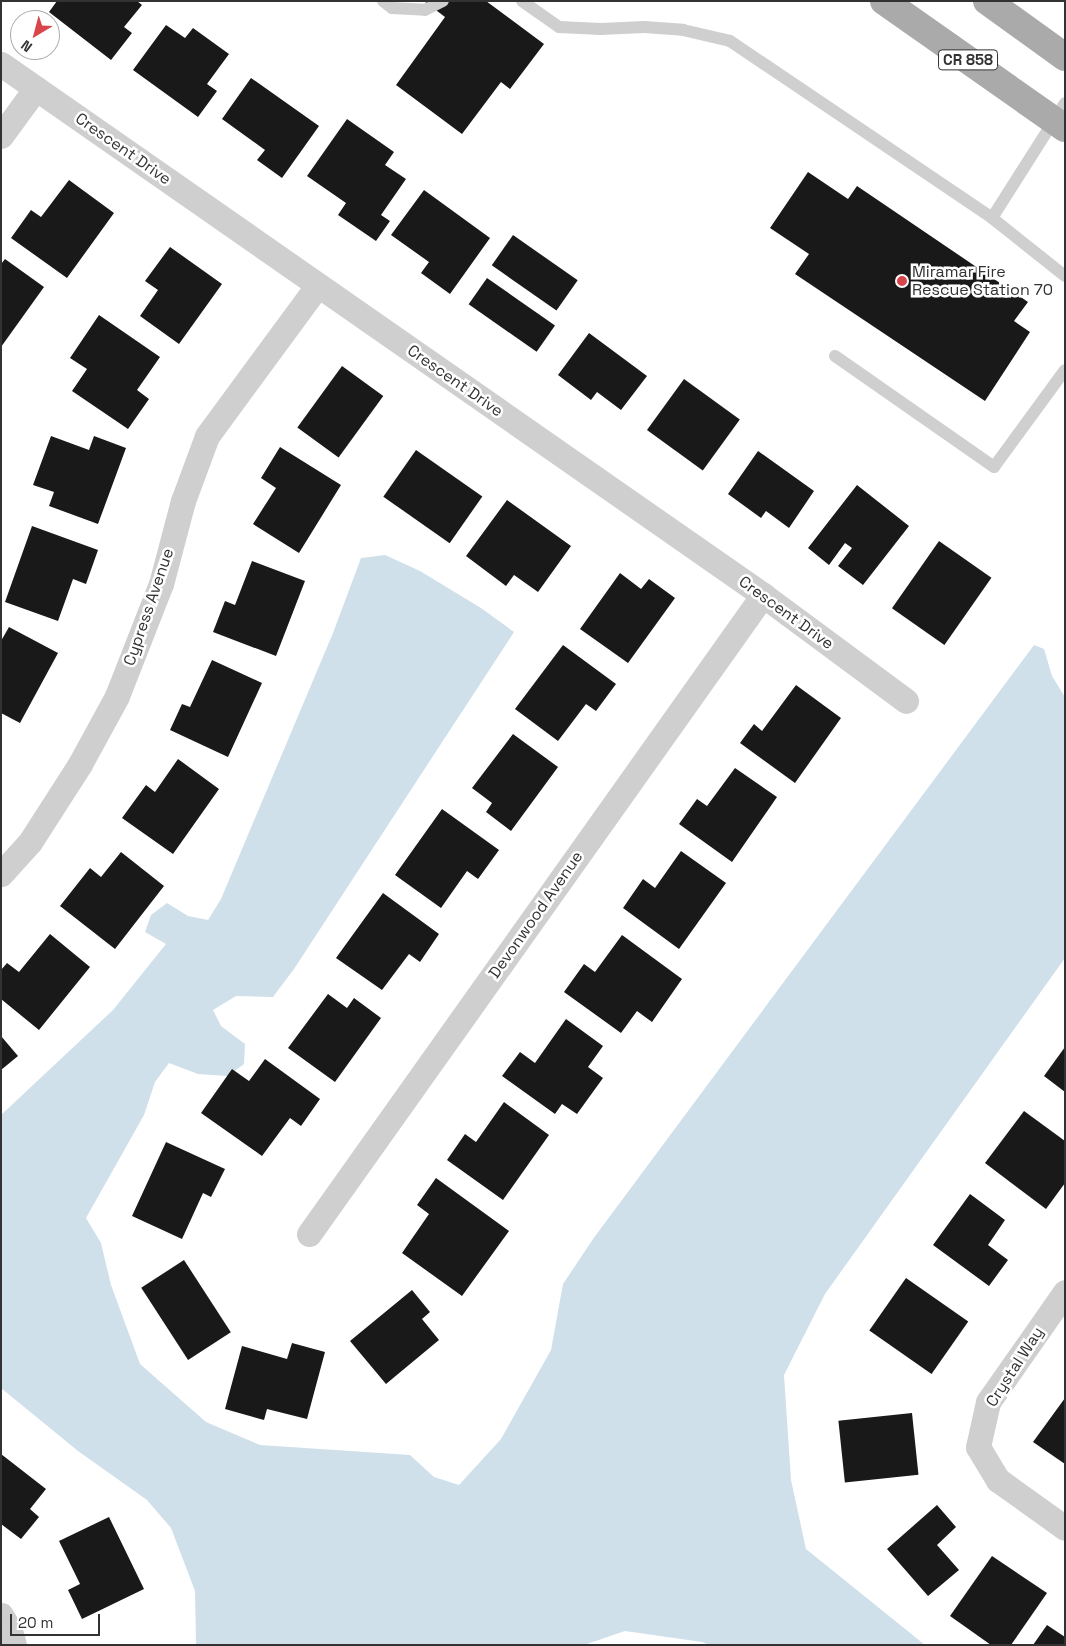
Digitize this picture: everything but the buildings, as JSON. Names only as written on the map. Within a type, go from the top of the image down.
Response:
[{"type":"main road","name":"CR 858","points":[[884,1],[1061,117]]},
{"type":"main road","points":[[987,1],[1065,57]]},
{"type":"street","name":"Crescent Drive","points":[[1,64],[763,595],[906,701]]},
{"type":"street","points":[[1,136],[36,88]]},
{"type":"street","name":"Cypress Avenue","points":[[1,874],[30,842],[80,764],[117,696],[161,584],[183,501],[207,436],[318,285]]},
{"type":"street","name":"Devonwood Avenue","points":[[309,1234],[763,595]]},
{"type":"street","name":"Crystal Way","points":[[1065,1292],[988,1402],[978,1447],[998,1480],[1065,1528]]},
{"type":"street","points":[[1,1615],[10,1630],[14,1645]]},
{"type":"lane","points":[[383,1],[392,8],[424,10],[443,1]]},
{"type":"lane","points":[[522,1],[558,28],[601,30],[654,28],[683,30],[730,42],[992,218],[1065,276]]},
{"type":"lane","points":[[992,218],[1061,117]]},
{"type":"lane","points":[[835,356],[994,467],[1065,370]]},
{"type":"shaded area","points":[[385,555],[420,571],[481,608],[514,632],[294,969],[273,997],[236,996],[213,1010],[221,1026],[245,1044],[244,1064],[228,1076],[198,1074],[169,1063],[155,1082],[144,1115],[86,1218],[101,1243],[111,1285],[140,1364],[206,1422],[260,1445],[410,1455],[434,1477],[459,1485],[501,1439],[551,1350],[563,1284],[593,1239],[1034,645],[1044,649],[1052,676],[1065,697],[1065,958],[825,1294],[784,1375],[791,1480],[806,1549],[925,1645],[709,1645],[702,1642],[625,1631],[584,1645],[196,1645],[195,1591],[171,1528],[147,1500],[78,1451],[1,1388],[1,1115],[113,1010],[166,944],[145,932],[151,915],[167,903],[188,916],[208,920],[221,899],[333,633],[361,558]]},
{"type":"place","name":"Miramar Fire Rescue Station 70","points":[[902,281]]}]
